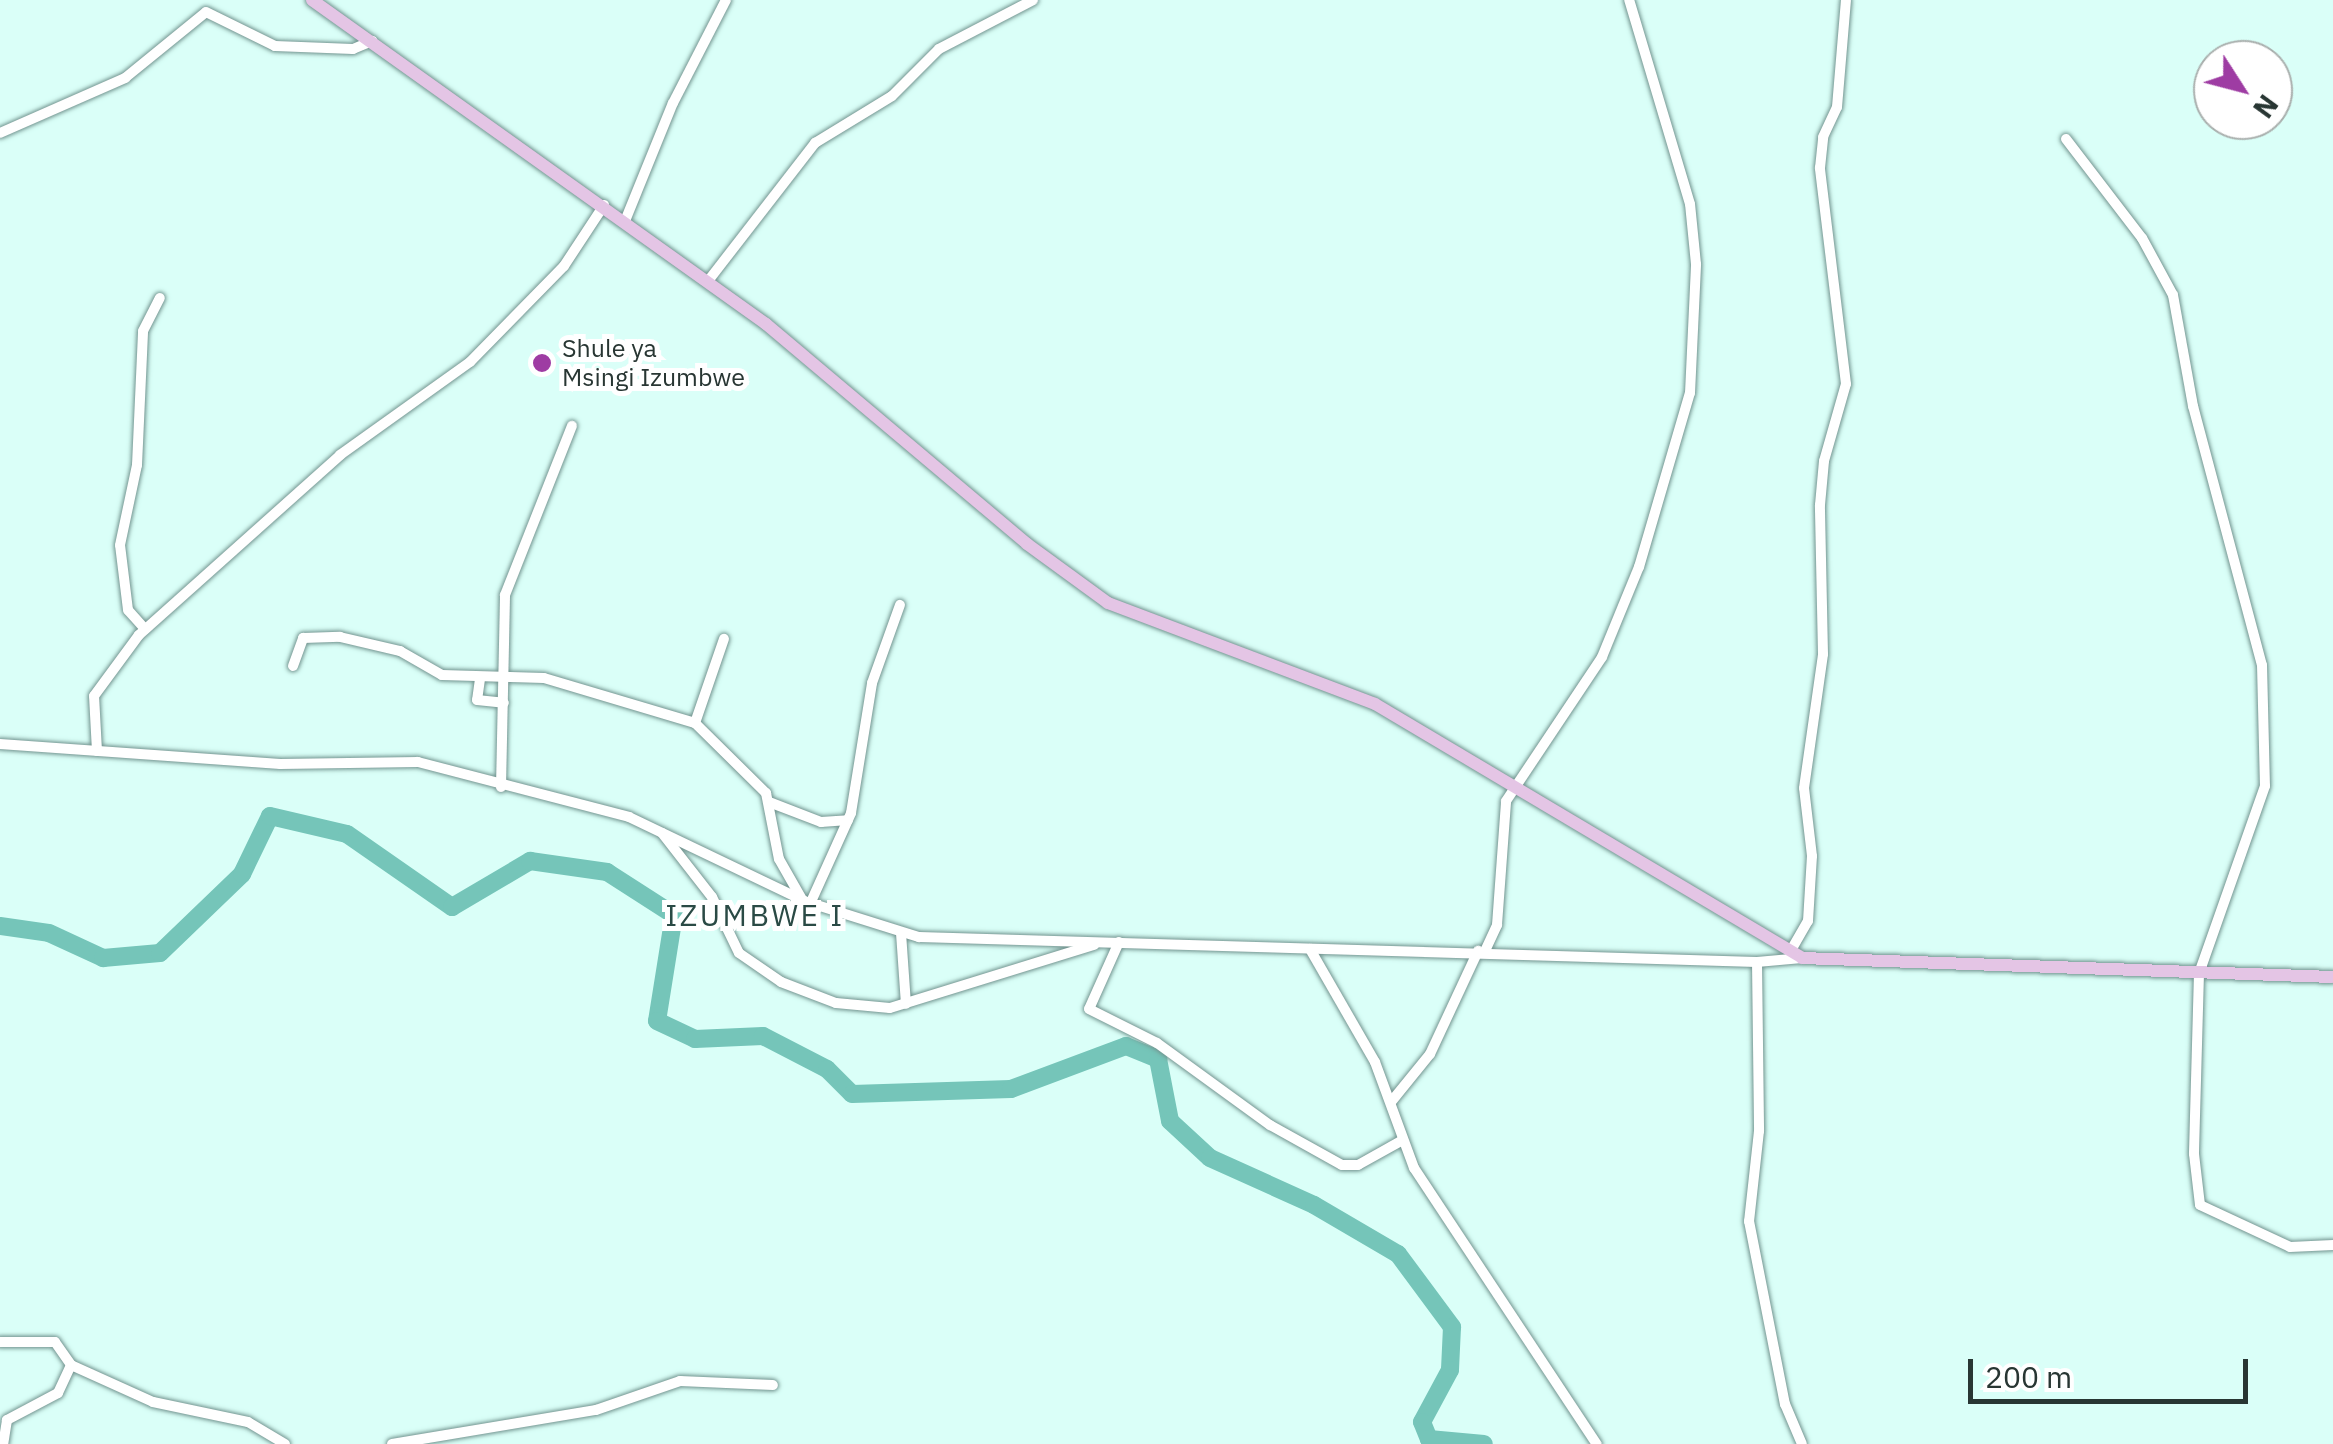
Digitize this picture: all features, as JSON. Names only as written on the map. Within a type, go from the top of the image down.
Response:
[{"type":"main road","points":[[312,0],[625,220],[790,342],[1026,544],[1108,604],[1347,690],[1796,955],[2333,977]]},
{"type":"street","points":[[625,220],[682,82],[726,0]]},
{"type":"street","points":[[708,281],[815,143],[892,96],[939,49],[1034,0]]},
{"type":"street","points":[[1391,1102],[1430,1054],[1497,925],[1504,806],[1513,786],[1602,657],[1639,568],[1690,393],[1696,264],[1690,204],[1629,0]]},
{"type":"street","points":[[0,744],[316,765],[408,761],[658,829],[807,902],[900,932],[1098,943],[1482,951],[1757,962],[1796,955],[1808,921],[1812,865],[1805,776],[1824,654],[1820,505],[1826,450],[1846,384],[1820,168],[1822,138],[1838,107],[1846,0]]},
{"type":"street","points":[[0,133],[125,78],[206,12],[275,46],[353,49],[372,42]]},
{"type":"street","points":[[2066,140],[2142,238],[2172,295],[2192,406],[2260,653],[2267,777],[2231,896],[2199,973],[2194,1154],[2200,1206],[2283,1245],[2333,1244]]},
{"type":"street","points":[[96,751],[94,696],[145,629],[340,455],[470,362],[564,266],[604,205]]},
{"type":"street","points":[[145,629],[128,610],[120,544],[137,465],[143,332],[160,298]]},
{"type":"street","points":[[500,788],[505,595],[572,426]]},
{"type":"street","points":[[807,902],[848,820],[875,670],[900,604]]},
{"type":"street","points":[[294,666],[303,638],[328,635],[390,647],[442,674],[480,680],[544,678],[694,723],[761,786],[770,802],[779,859],[807,902]]},
{"type":"street","points":[[694,723],[724,638]]},
{"type":"street","points":[[480,680],[477,700],[504,702]]},
{"type":"street","points":[[770,802],[821,822],[848,820]]},
{"type":"street","points":[[658,829],[712,897],[739,954],[760,970],[836,1003],[880,1010],[1098,943]]},
{"type":"street","points":[[900,932],[906,1004]]},
{"type":"street","points":[[1119,942],[1089,1009],[1157,1043],[1270,1125],[1342,1165],[1358,1165],[1403,1140]]},
{"type":"street","points":[[1310,949],[1391,1102],[1403,1140],[1426,1186],[1597,1444]]},
{"type":"street","points":[[1757,962],[1759,1131],[1750,1220],[1784,1404],[1802,1444]]},
{"type":"street","points":[[0,1342],[56,1342],[71,1366],[153,1402],[248,1422],[286,1444]]},
{"type":"street","points":[[4,1444],[7,1420],[58,1393],[71,1366]]},
{"type":"street","points":[[392,1444],[596,1410],[684,1380],[773,1385]]},
{"type":"waterway","points":[[0,926],[49,933],[103,958],[160,953],[242,874],[270,816],[347,834],[452,907],[530,861],[607,872],[674,915],[657,1021],[695,1039],[763,1036],[827,1069],[852,1094],[1011,1089],[1126,1046],[1158,1059],[1170,1121],[1210,1158],[1314,1205],[1398,1254],[1452,1327],[1450,1370],[1422,1422],[1429,1439],[1484,1444]]},
{"type":"place","name":"Shule ya Msingi Izumbwe","points":[[542,363]]},
{"type":"district","name":"IZUMBWE I","points":[[755,915]]}]
